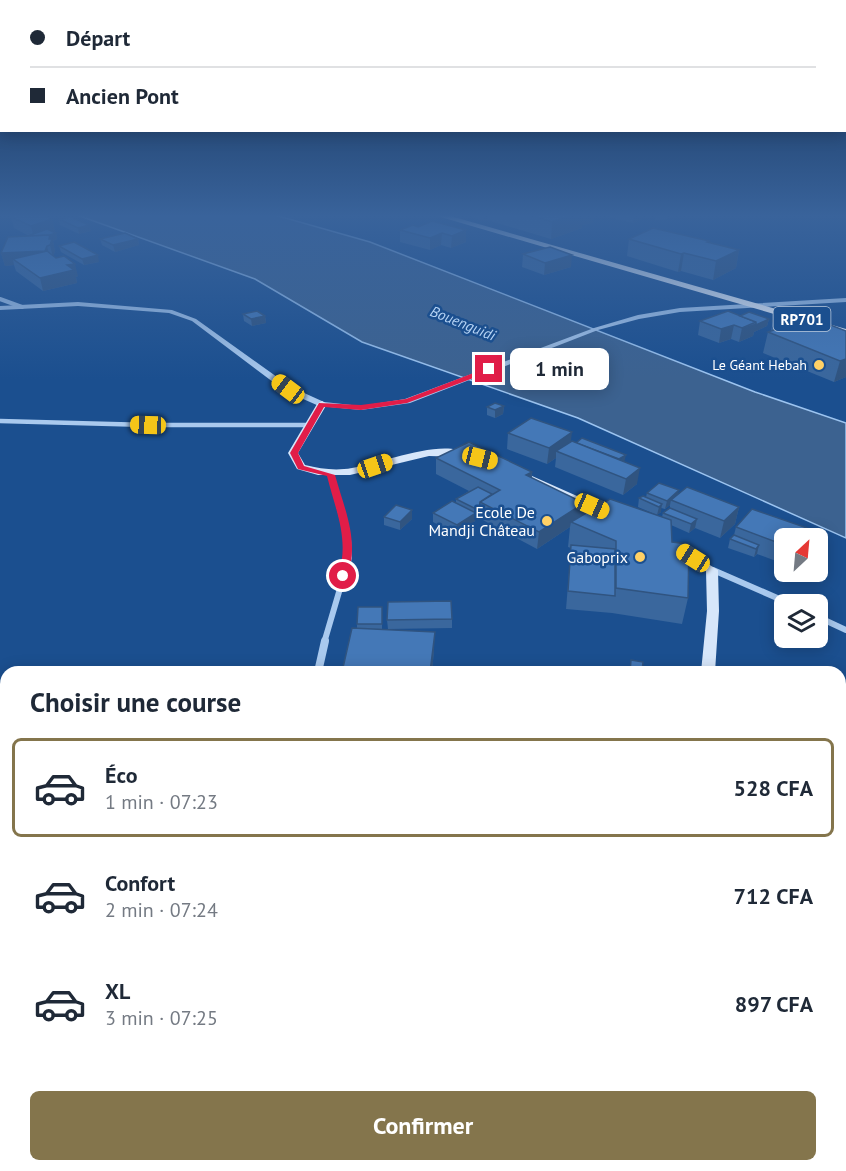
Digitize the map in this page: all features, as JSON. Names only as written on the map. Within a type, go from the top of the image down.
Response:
[{"type":"main road","name":"RP701","points":[[629,270],[846,332]]},
{"type":"main road","points":[[322,404],[294,453],[301,467],[331,475],[360,471],[389,461],[430,453],[476,457]]},
{"type":"main road","points":[[526,476],[622,520]]},
{"type":"main road","points":[[664,542],[712,570],[713,611],[708,666]]},
{"type":"street","points":[[0,299],[22,307]]},
{"type":"street","points":[[0,308],[78,304],[170,311],[194,320],[288,389],[322,404],[361,408],[407,401],[596,329],[638,317],[680,310],[846,300]]},
{"type":"street","points":[[0,421],[148,425],[309,425]]},
{"type":"street","points":[[319,666],[327,630],[349,558],[348,539],[331,475]]},
{"type":"street","points":[[712,570],[774,597]]},
{"type":"street","points":[[828,622],[846,630]]},
{"type":"water","name":"Bouenguidi","points":[[229,270],[441,270],[755,392],[846,423],[846,538],[578,418],[362,342],[255,279]]},
{"type":"building","points":[[28,270],[74,270],[40,278]]},
{"type":"building","points":[[257,311],[265,316],[251,319],[243,314]]},
{"type":"building","points":[[728,311],[756,322],[742,328],[734,325],[721,329],[700,321]]},
{"type":"building","points":[[749,312],[769,319],[756,325],[756,322],[740,316]]},
{"type":"building","points":[[797,312],[846,331],[846,359],[840,361],[768,332],[786,326],[773,321]]},
{"type":"building","points":[[495,403],[504,406],[495,410],[487,407]]},
{"type":"building","points":[[531,418],[572,432],[549,448],[508,433]]},
{"type":"building","points":[[582,438],[626,455],[619,459],[576,443]]},
{"type":"building","points":[[572,441],[640,468],[626,479],[556,451]]},
{"type":"building","points":[[469,442],[532,472],[526,475],[584,503],[539,532],[480,502],[500,490],[436,458]]},
{"type":"building","points":[[659,483],[679,490],[667,501],[647,493]]},
{"type":"building","points":[[478,487],[492,494],[480,502],[479,510],[456,499]]},
{"type":"building","points":[[687,487],[739,507],[724,521],[671,500]]},
{"type":"building","points":[[643,496],[662,504],[659,507],[639,498]]},
{"type":"building","points":[[610,499],[671,520],[672,542],[689,544],[688,598],[616,588],[616,541],[571,522]]},
{"type":"building","points":[[452,501],[476,513],[457,525],[433,513]]},
{"type":"building","points":[[396,505],[412,510],[400,522],[384,517]]},
{"type":"building","points":[[670,508],[697,519],[691,524],[663,513]]},
{"type":"building","points":[[752,509],[807,528],[774,528],[774,541],[736,527]]},
{"type":"building","points":[[734,535],[759,545],[756,549],[730,539]]},
{"type":"building","points":[[571,545],[615,549],[615,596],[568,591]]},
{"type":"building","points":[[451,601],[452,619],[387,620],[388,602]]},
{"type":"building","points":[[358,607],[382,607],[382,624],[357,624]]},
{"type":"building","points":[[352,628],[435,632],[431,666],[343,666]]},
{"type":"building","points":[[631,660],[643,662],[643,666],[630,666]]},
{"type":"place","name":"Le Géant Hebah","points":[[819,365]]},
{"type":"place","name":"Ecole De Mandji Château","points":[[547,521]]},
{"type":"place","name":"Gaboprix","points":[[640,557]]},
{"type":"route","points":[[343,576],[349,558],[348,539],[331,475],[316,473],[301,467],[294,453],[322,404],[361,408],[407,401],[489,369]]}]
